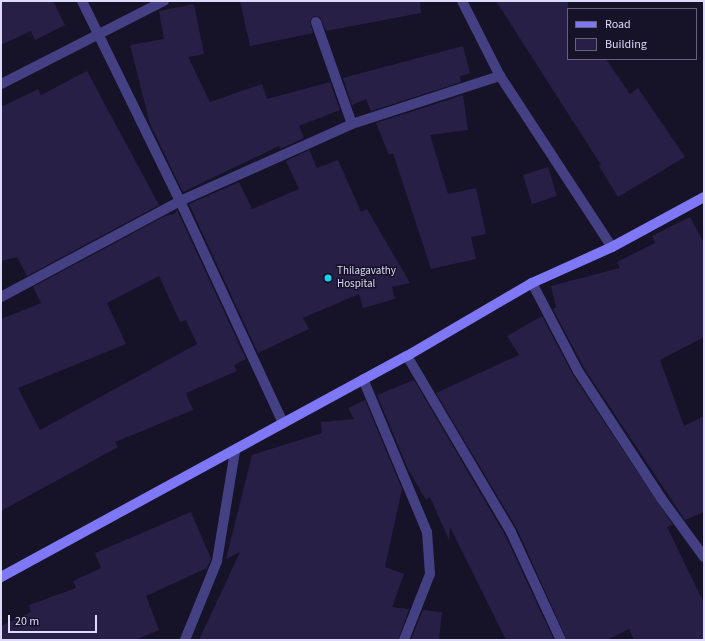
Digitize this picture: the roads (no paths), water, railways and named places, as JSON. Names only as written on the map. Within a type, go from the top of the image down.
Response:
[{"type":"street","points":[[82,1],[180,201],[283,423]]},
{"type":"street","points":[[1,84],[164,1]]},
{"type":"street","points":[[462,1],[500,76],[612,247]]},
{"type":"street","points":[[316,22],[352,124]]},
{"type":"street","points":[[1,297],[180,201],[352,124],[500,76]]},
{"type":"street","points":[[1,578],[407,356],[532,283],[612,247],[704,197]]},
{"type":"street","points":[[532,283],[578,371],[661,498],[704,557]]},
{"type":"street","points":[[407,356],[511,532],[561,640]]},
{"type":"street","points":[[364,379],[427,532],[430,574],[404,640]]},
{"type":"street","points":[[186,640],[217,560],[235,451]]},
{"type":"place","name":"Thilagavathy Hospital","points":[[328,278]]}]
